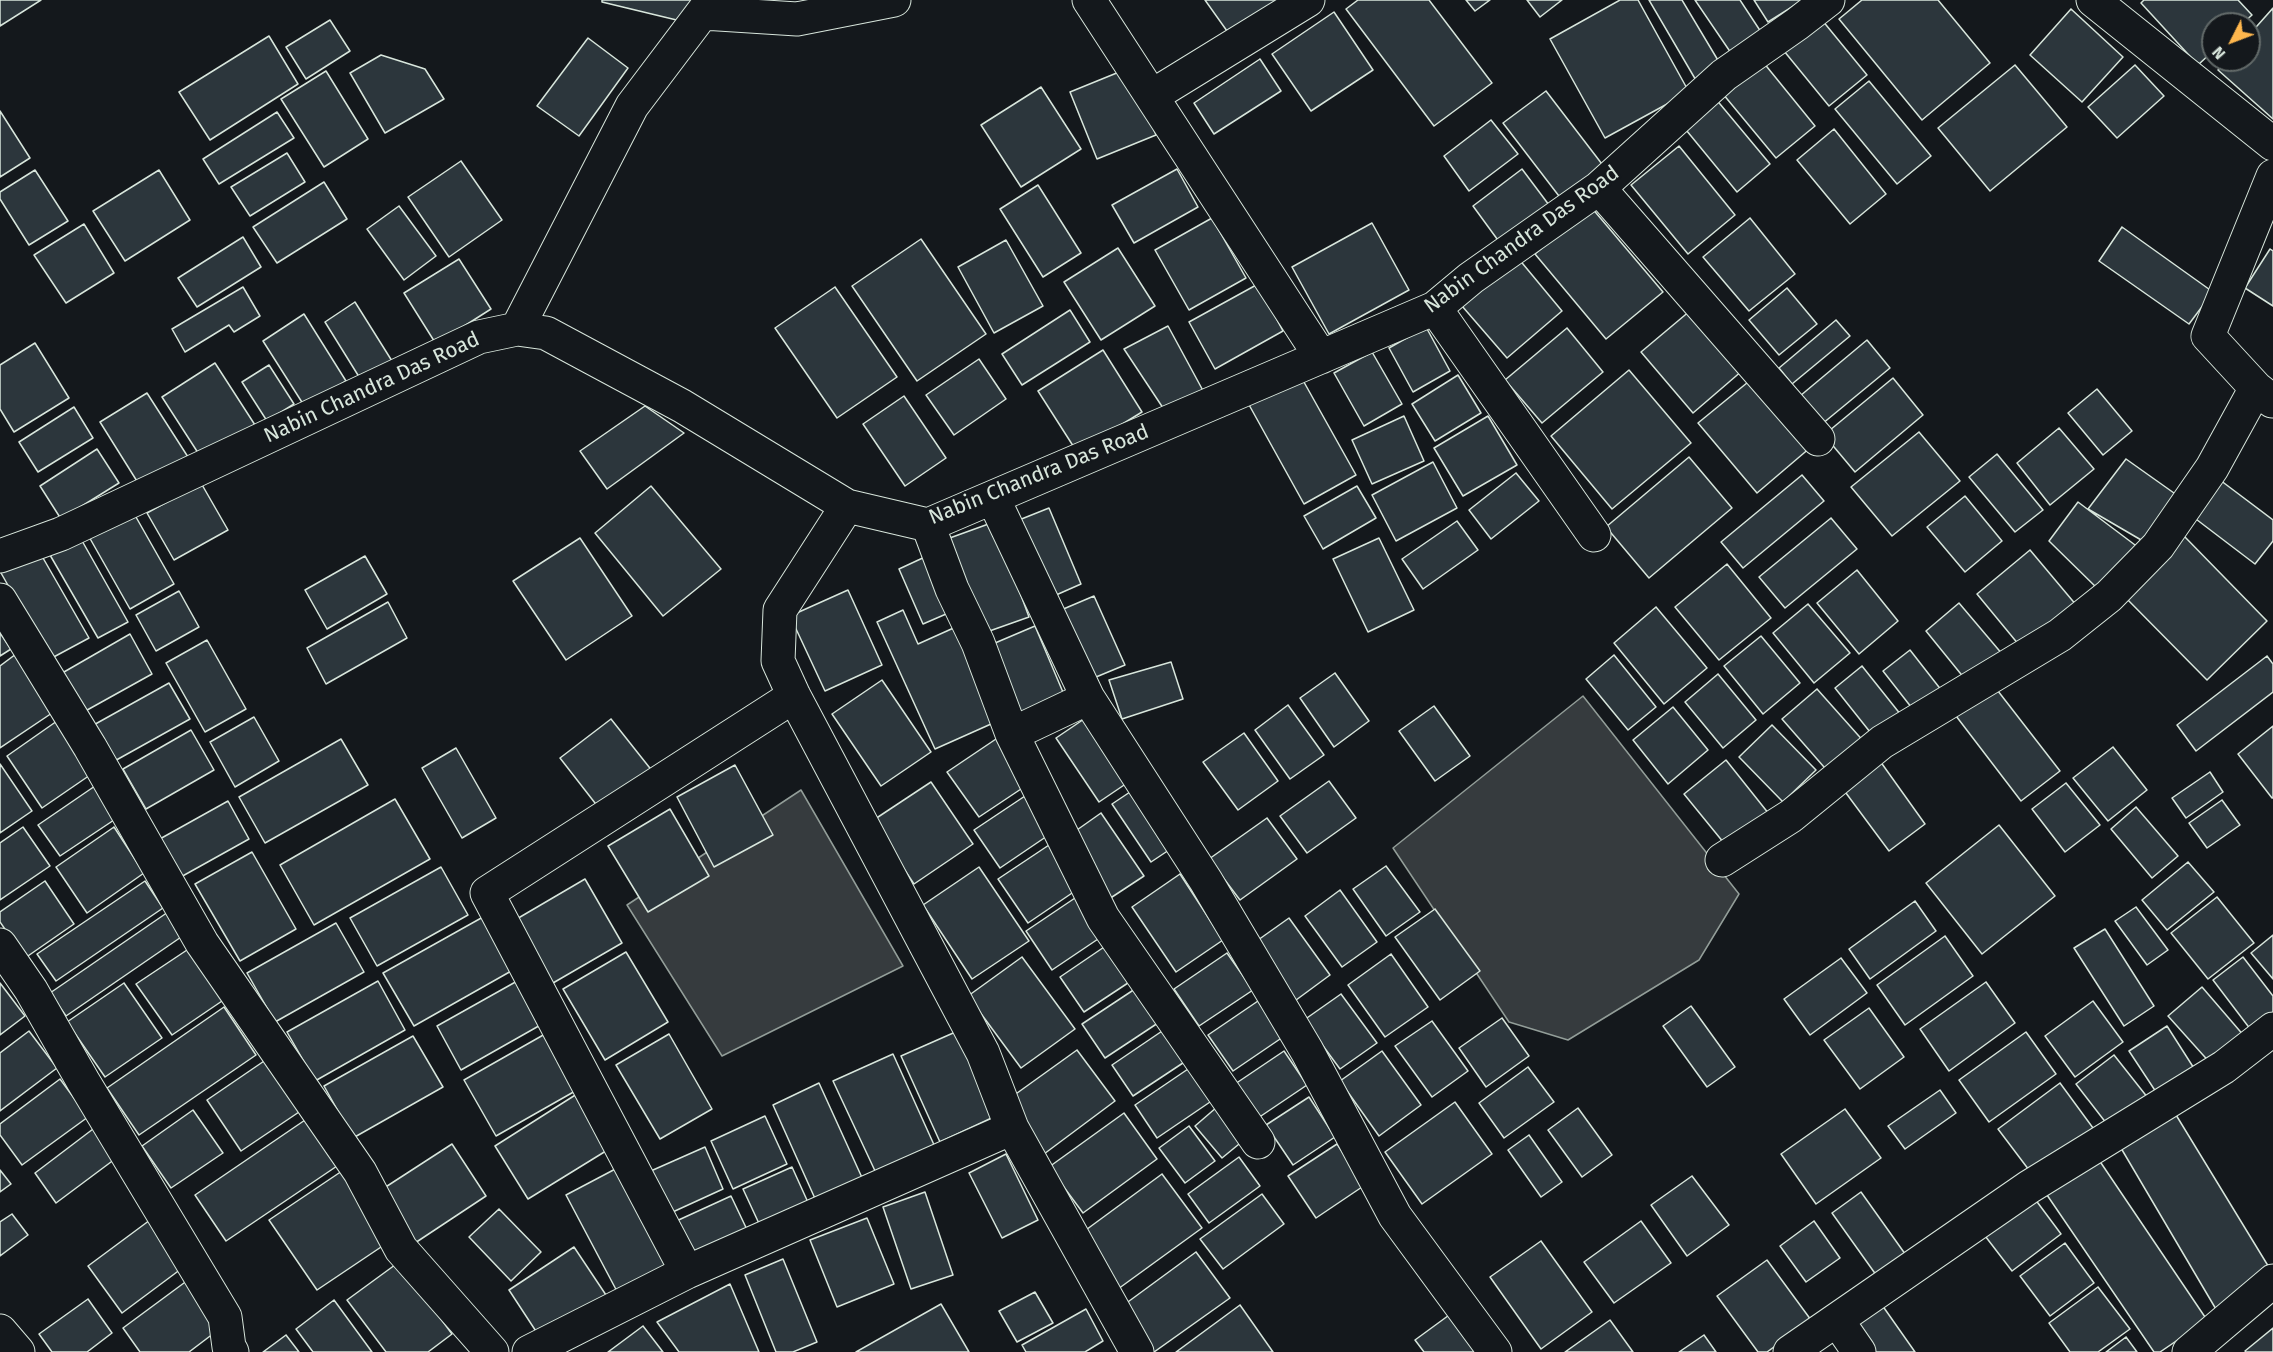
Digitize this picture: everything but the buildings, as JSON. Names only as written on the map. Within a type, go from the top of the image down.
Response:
[{"type":"street","points":[[518,329],[632,106],[707,7],[797,19],[894,0]]},
{"type":"street","points":[[1089,0],[1321,357]]},
{"type":"street","points":[[1152,96],[1308,0]]},
{"type":"street","name":"Nabin Chandra Das Road","points":[[0,556],[61,534],[479,337],[518,329],[546,333],[682,406],[847,506],[928,525],[1435,308],[1471,278],[1599,188],[1724,75],[1828,0]]},
{"type":"street","points":[[2093,0],[2273,144]]},
{"type":"street","points":[[1722,860],[1791,816],[1882,742],[2060,635],[2109,596],[2164,538],[2264,395],[2208,336],[2273,177]]},
{"type":"street","points":[[1599,188],[1818,439]]},
{"type":"street","points":[[1435,308],[1594,536]]},
{"type":"street","points":[[993,498],[1088,698],[1242,941],[1307,1051],[1395,1215],[1496,1352]]},
{"type":"street","points":[[847,506],[780,610],[778,661],[794,696],[983,1053],[1012,1128],[1137,1352]]},
{"type":"street","points":[[928,525],[952,589],[978,643],[1012,735],[1103,918],[1258,1142]]},
{"type":"street","points":[[0,600],[90,747],[202,943],[360,1172],[401,1249],[481,1349]]},
{"type":"street","points":[[687,1272],[487,893],[794,696]]},
{"type":"street","points":[[1012,735],[1088,698]]},
{"type":"street","points":[[0,945],[31,990],[83,1082],[225,1317],[229,1347],[232,1352]]},
{"type":"street","points":[[1790,1352],[2029,1187],[2224,1066],[2273,1029]]},
{"type":"street","points":[[529,1352],[687,1272],[1012,1128]]},
{"type":"street","points":[[2189,1352],[2273,1281]]},
{"type":"street","points":[[1837,1320],[1859,1352]]},
{"type":"street","points":[[0,1331],[18,1352]]},
{"type":"shaded area","points":[[1583,696],[1739,894],[1699,960],[1568,1040],[1509,1022],[1393,848]]},
{"type":"shaded area","points":[[801,790],[903,966],[722,1056],[627,905]]}]
